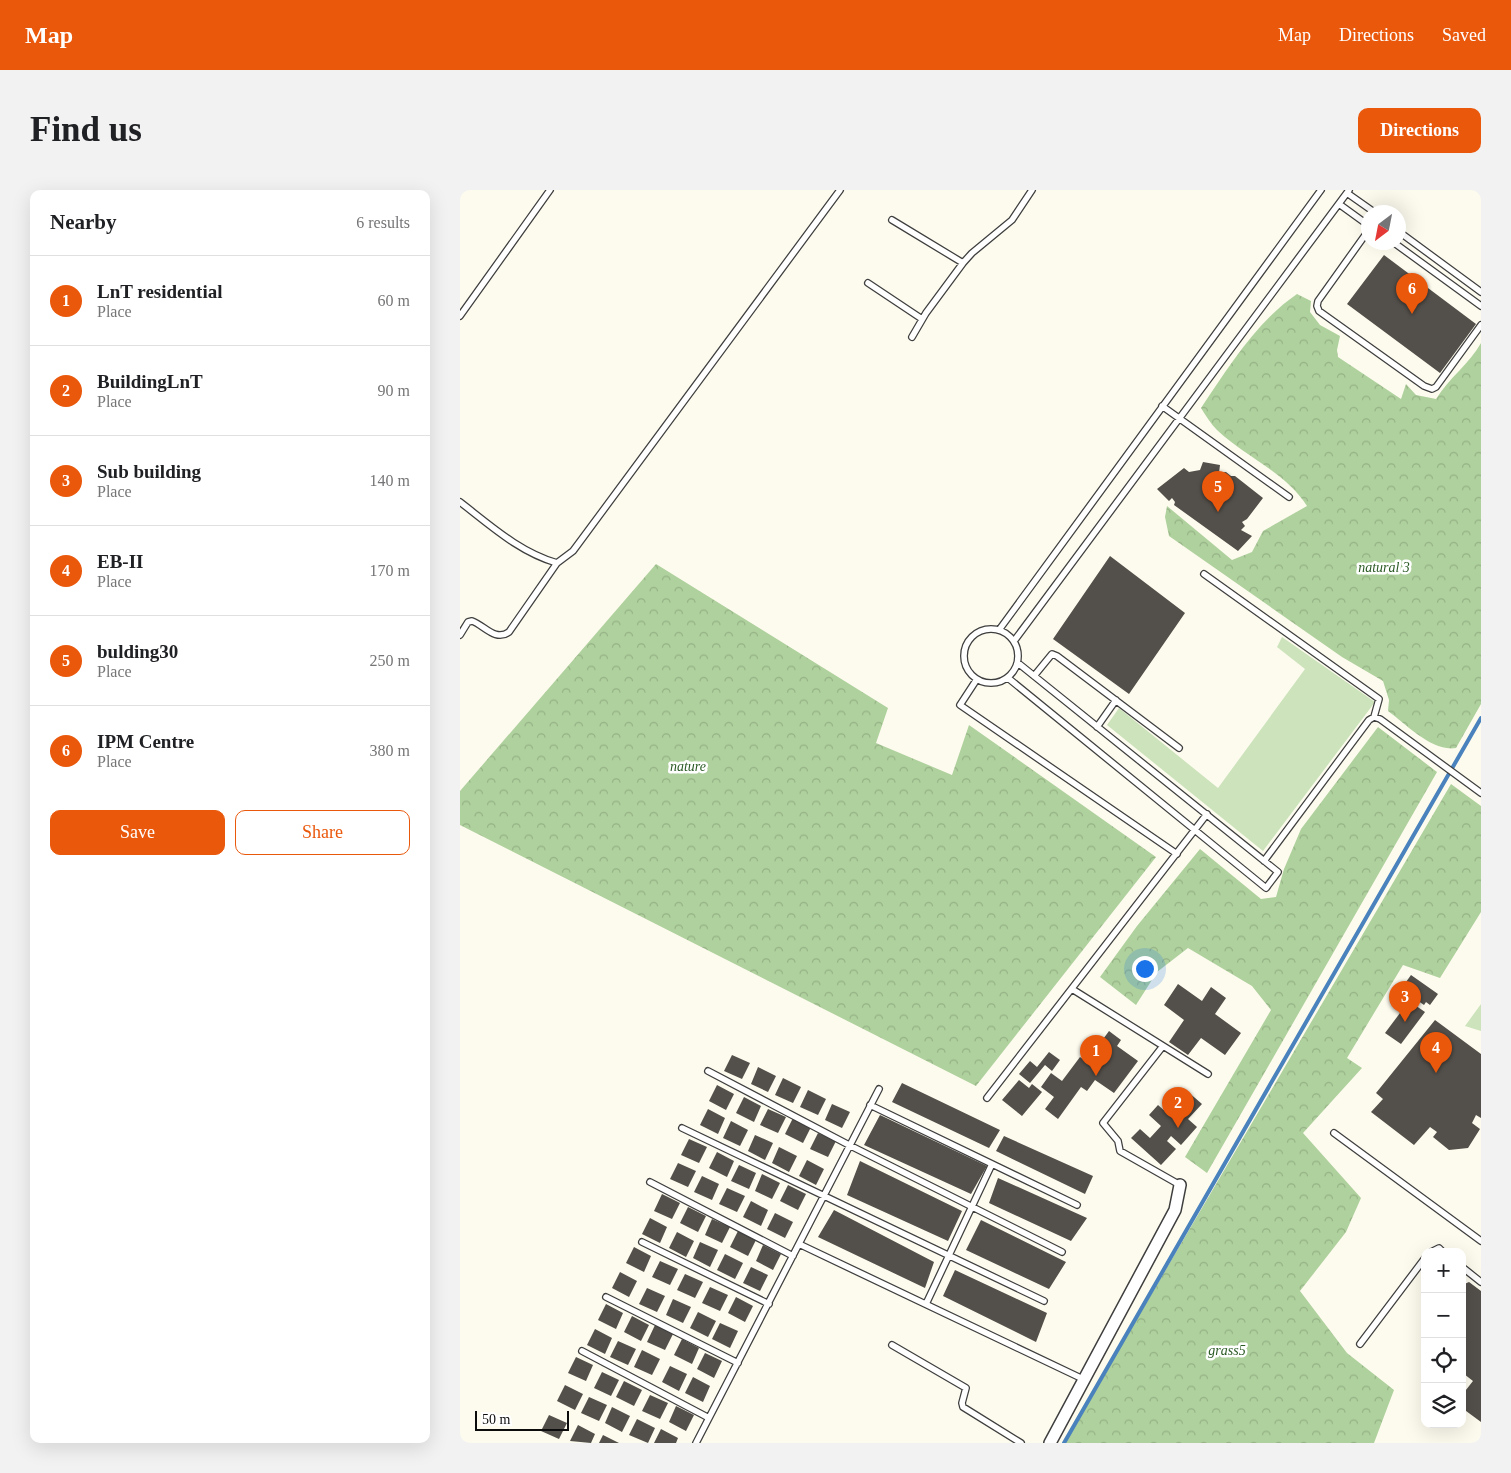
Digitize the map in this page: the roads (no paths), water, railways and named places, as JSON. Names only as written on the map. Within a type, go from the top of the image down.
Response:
[{"type":"street","points":[[1050,1443],[1175,1210],[1180,1185]]},
{"type":"lane","points":[[460,316],[550,190]]},
{"type":"lane","points":[[460,635],[468,622],[472,621],[497,635],[504,636],[509,632],[556,563],[572,551],[840,190]]},
{"type":"lane","points":[[912,338],[922,318],[963,263],[972,253],[1012,220],[1032,190]]},
{"type":"lane","points":[[999,630],[1321,190]]},
{"type":"lane","points":[[1014,642],[1348,191],[1365,205]]},
{"type":"lane","points":[[1339,204],[1361,220]]},
{"type":"lane","points":[[892,220],[963,263]]},
{"type":"lane","points":[[1406,237],[1481,292]]},
{"type":"lane","points":[[1361,241],[1318,301],[1319,311],[1424,386],[1432,389],[1436,387],[1481,325]]},
{"type":"lane","points":[[1404,250],[1481,306]]},
{"type":"lane","points":[[868,283],[922,318]]},
{"type":"lane","points":[[1162,406],[1288,498]]},
{"type":"lane","points":[[460,502],[519,546],[541,558],[556,563]]},
{"type":"lane","points":[[1204,574],[1377,696],[1378,701],[1374,717]]},
{"type":"lane","points":[[982,630],[999,630],[1006,633],[1014,642],[1019,655],[1018,663],[1008,678],[990,684],[977,679],[967,668],[964,659],[968,641],[982,630]]},
{"type":"lane","points":[[1034,676],[1052,654],[1179,748]]},
{"type":"lane","points":[[1008,678],[1266,888],[1278,872],[1018,663]]},
{"type":"lane","points":[[977,679],[960,705],[1177,854]]},
{"type":"lane","points":[[1097,727],[1116,700]]},
{"type":"lane","points":[[1264,860],[1368,720],[1374,717],[1380,719],[1481,793]]},
{"type":"lane","points":[[987,1098],[1207,814]]},
{"type":"lane","points":[[1072,989],[1208,1074]]},
{"type":"lane","points":[[1163,1046],[1103,1123],[1118,1141],[1120,1151],[1180,1185]]},
{"type":"lane","points":[[708,1071],[849,1145],[1062,1252]]},
{"type":"lane","points":[[696,1443],[879,1089]]},
{"type":"lane","points":[[870,1105],[1077,1205]]},
{"type":"lane","points":[[682,1128],[1044,1301]]},
{"type":"lane","points":[[1334,1133],[1481,1241]]},
{"type":"lane","points":[[926,1304],[992,1164]]},
{"type":"lane","points":[[650,1182],[793,1256]]},
{"type":"lane","points":[[642,1242],[768,1304]]},
{"type":"lane","points":[[799,1244],[1085,1380]]},
{"type":"lane","points":[[1360,1344],[1421,1263]]},
{"type":"lane","points":[[1466,1270],[1481,1282]]},
{"type":"lane","points":[[606,1297],[738,1363]]},
{"type":"lane","points":[[892,1345],[966,1388],[962,1403],[964,1407],[1021,1443]]},
{"type":"lane","points":[[582,1351],[709,1418]]},
{"type":"waterway","points":[[1064,1443],[1481,718]]},
{"type":"place","name":"IPM Centre","points":[[1412,314]]},
{"type":"place","name":"bulding30","points":[[1218,512]]},
{"type":"place","name":"Sub building","points":[[1405,1022]]},
{"type":"place","name":"EB-II","points":[[1436,1073]]},
{"type":"place","name":"LnT residential","points":[[1096,1076]]},
{"type":"place","name":"BuildingLnT","points":[[1178,1128]]},
{"type":"park label","name":"natural 3","points":[[1384,567]]},
{"type":"park label","name":"nature","points":[[688,766]]},
{"type":"park label","name":"grass5","points":[[1227,1350]]}]
